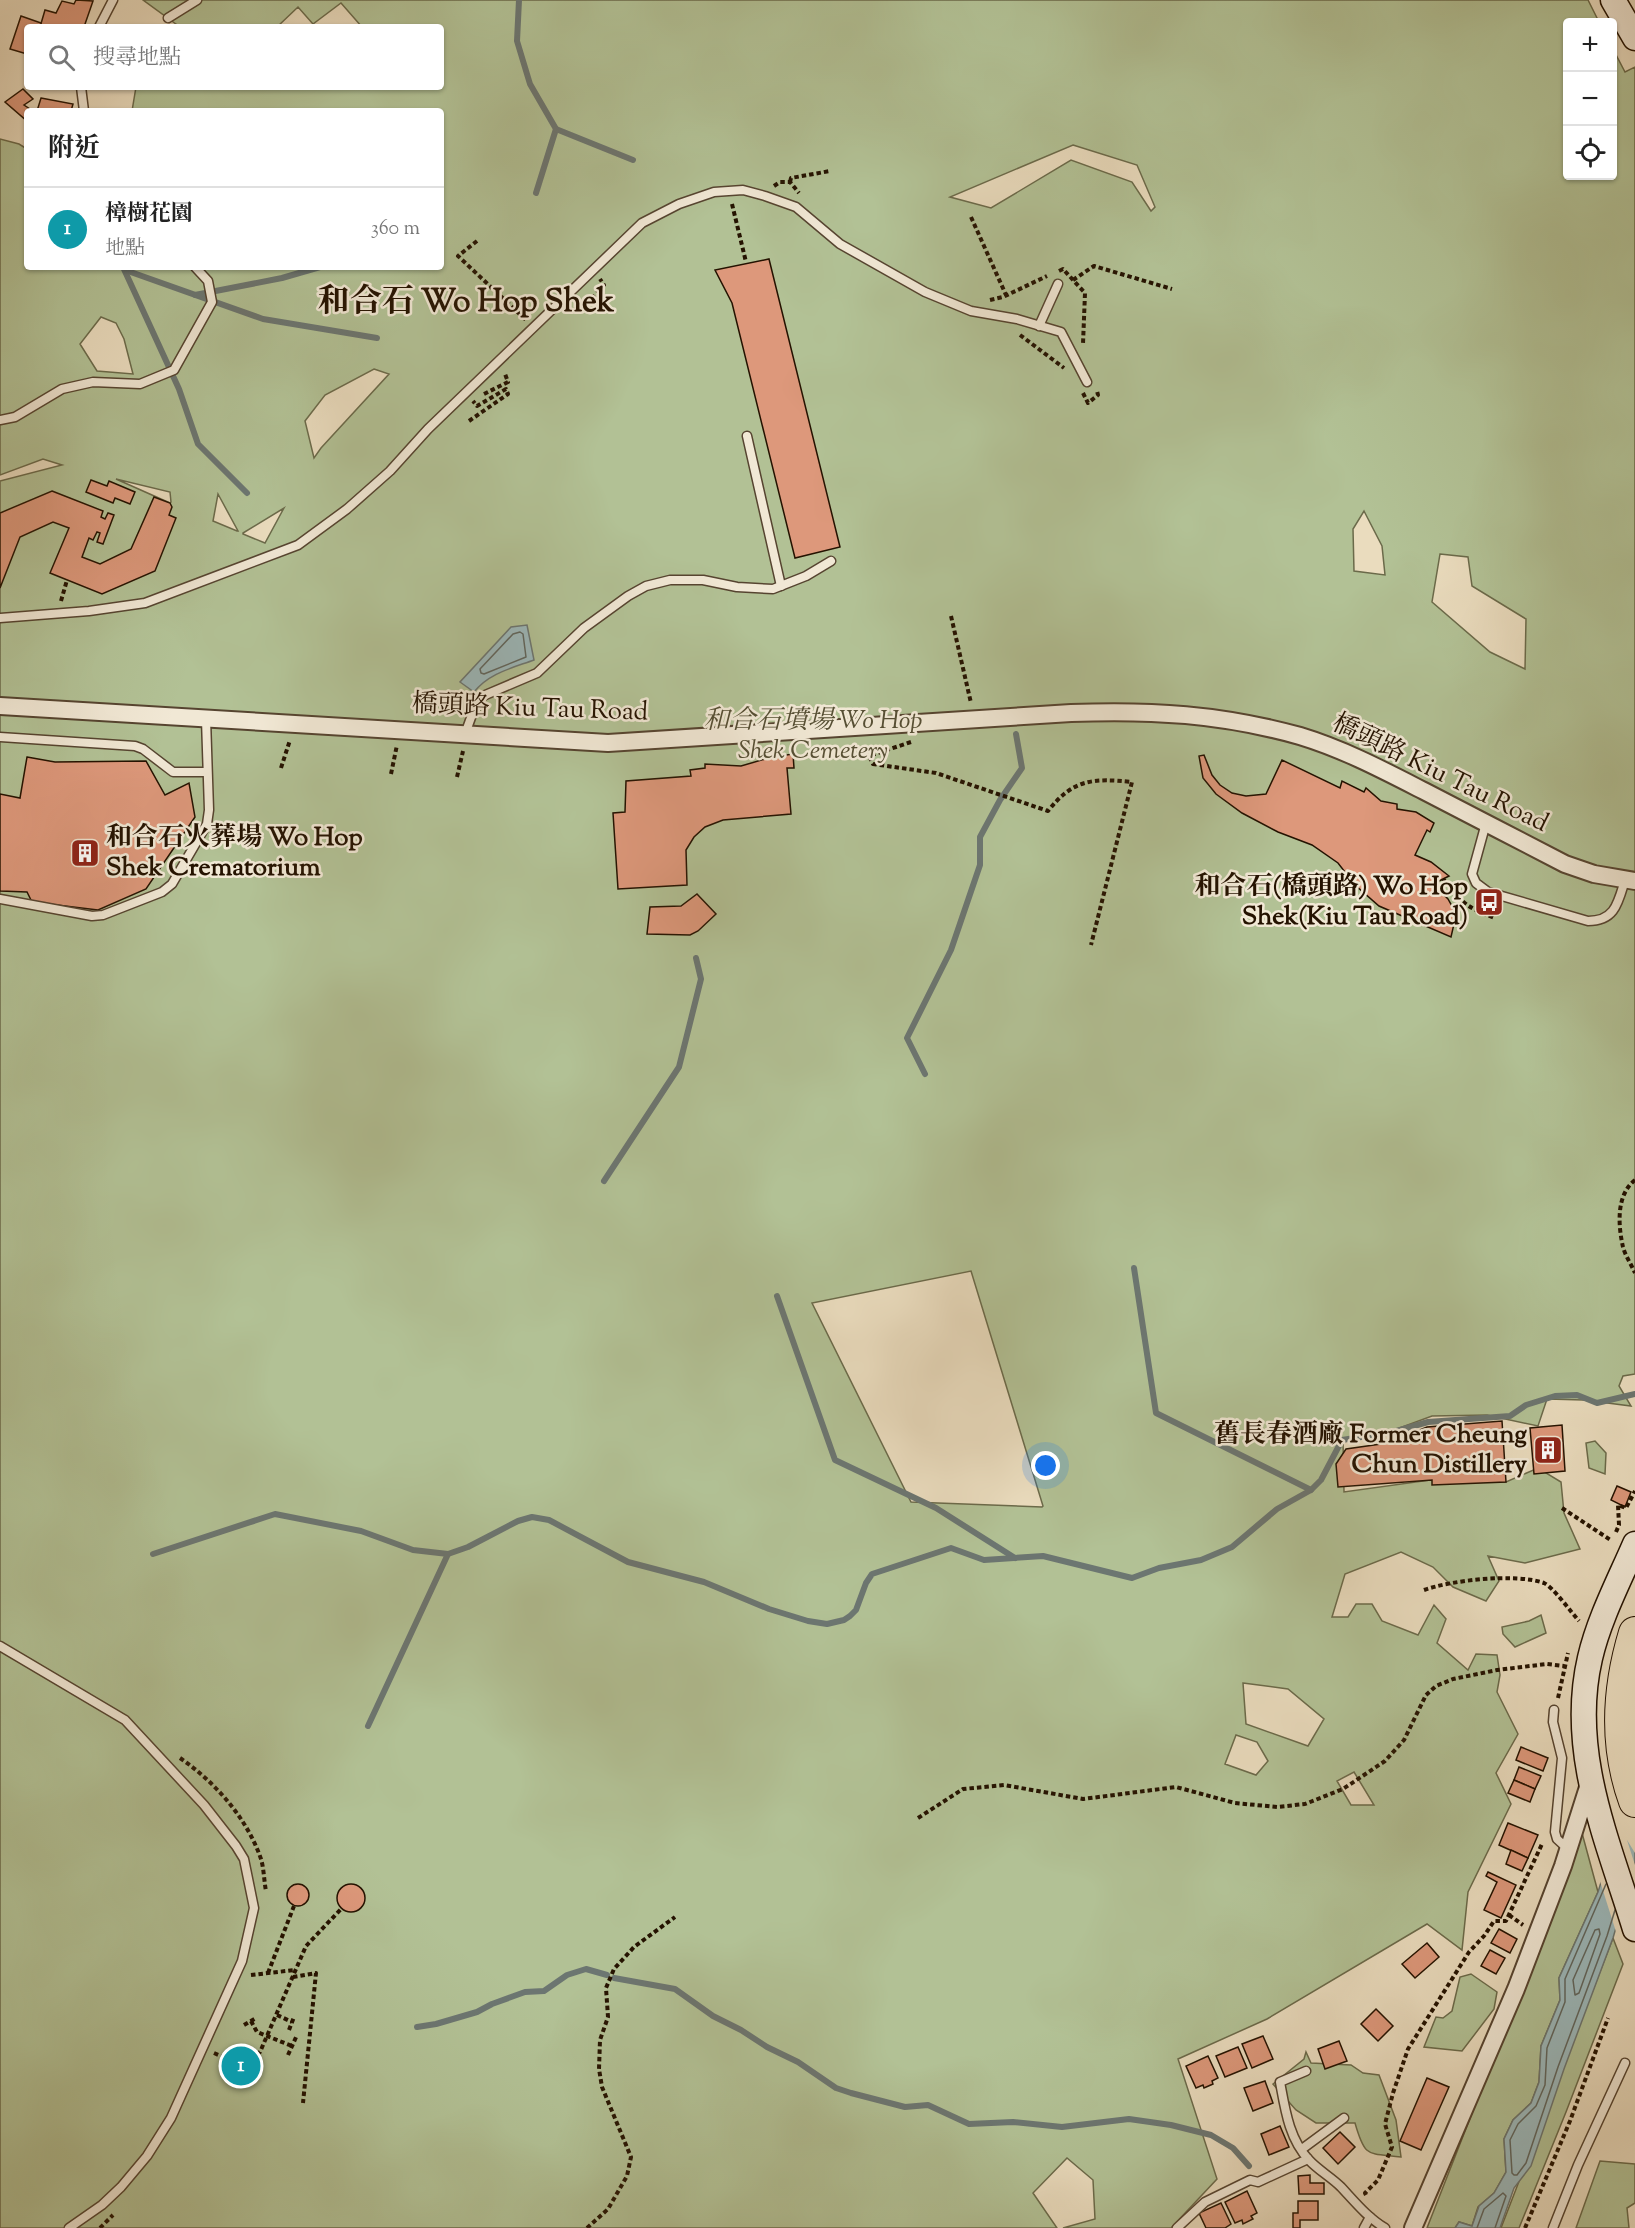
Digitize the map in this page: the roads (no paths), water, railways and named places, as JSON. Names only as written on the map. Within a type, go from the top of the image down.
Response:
[{"type":"highway","points":[[1635,1633],[1626,1668],[1621,1706],[1621,1737],[1626,1773],[1635,1801]]},
{"type":"main road","points":[[1613,0],[1635,38]]},
{"type":"main road","points":[[1624,1543],[1587,1675],[1583,1726],[1593,1792],[1635,1929]]},
{"type":"street","name":"橋頭路 Kiu Tau Road","points":[[0,706],[206,719],[464,741],[608,743],[1071,713],[1170,712],[1209,716],[1301,736],[1356,756],[1565,864],[1594,874],[1630,881]]},
{"type":"street","points":[[1413,2228],[1516,1989],[1568,1849],[1593,1792]]},
{"type":"lane","points":[[101,24],[113,0]]},
{"type":"lane","points":[[168,18],[197,0]]},
{"type":"lane","points":[[81,90],[84,108]]},
{"type":"lane","points":[[0,618],[88,611],[145,603],[298,545],[347,509],[390,471],[428,429],[642,223],[679,204],[714,192],[743,190],[796,207],[840,244],[925,292],[971,311],[1017,319],[1061,332],[1087,382]]},
{"type":"lane","points":[[0,420],[15,417],[62,389],[93,382],[140,384],[174,370],[212,302],[208,281],[198,270]]},
{"type":"lane","points":[[1039,326],[1058,284]]},
{"type":"lane","points":[[747,436],[781,586]]},
{"type":"lane","points":[[464,741],[473,712],[483,696],[537,673],[584,628],[646,585],[670,579],[703,580],[737,587],[773,589],[806,576],[831,561]]},
{"type":"lane","points":[[0,899],[92,916],[104,915],[162,892],[172,884],[207,824],[209,810],[206,719]]},
{"type":"lane","points":[[0,737],[135,746],[143,749],[173,772],[207,772]]},
{"type":"lane","points":[[1486,823],[1472,874],[1476,883],[1488,892],[1588,921],[1598,921],[1610,915],[1630,881]]},
{"type":"lane","points":[[1,1648],[125,1720],[204,1805],[236,1846],[244,1859],[254,1908],[242,1961],[171,2118],[147,2156],[121,2187],[102,2205],[69,2228]]},
{"type":"lane","points":[[1554,1710],[1553,1722],[1562,1758],[1555,1832],[1557,1839],[1568,1849]]},
{"type":"lane","points":[[1552,2228],[1625,2063]]},
{"type":"lane","points":[[1306,2071],[1280,2082],[1293,2136],[1308,2159],[1338,2184],[1370,2217],[1385,2228]]},
{"type":"lane","points":[[1302,2149],[1344,2118]]},
{"type":"lane","points":[[1177,2228],[1205,2202],[1250,2180],[1258,2182],[1308,2159]]},
{"type":"lane","points":[[1364,2228],[1370,2217]]},
{"type":"water","points":[[527,625],[534,660],[494,676],[474,692],[460,682],[511,627]]},
{"type":"water","points":[[1635,1774],[1635,1862],[1613,1938],[1531,2166],[1514,2188],[1500,2228],[1455,2228],[1459,2222],[1472,2226],[1479,2206],[1494,2193],[1506,2172],[1504,2139],[1513,2120],[1531,2103],[1539,2082],[1541,2046],[1560,2000],[1559,1978],[1598,1892]]},
{"type":"waterway","points":[[519,0],[517,41],[530,84],[556,129],[536,193]]},
{"type":"waterway","points":[[556,129],[633,160]]},
{"type":"waterway","points":[[124,270],[179,389],[198,444],[247,493]]},
{"type":"waterway","points":[[125,270],[263,319],[377,338]]},
{"type":"waterway","points":[[195,295],[282,278],[310,270]]},
{"type":"waterway","points":[[925,1074],[907,1038],[951,950],[980,865],[980,837],[1000,800],[1022,768],[1016,734]]},
{"type":"waterway","points":[[604,1181],[679,1067],[701,979],[696,958]]},
{"type":"waterway","points":[[1134,1268],[1156,1413],[1311,1490]]},
{"type":"waterway","points":[[777,1296],[835,1460],[936,1508],[1015,1558]]},
{"type":"waterway","points":[[153,1554],[275,1514],[361,1531],[413,1550],[448,1554],[468,1547],[518,1521],[532,1517],[549,1520],[628,1562],[704,1582],[769,1609],[808,1621],[827,1624],[844,1620],[856,1610],[866,1583],[872,1574],[951,1548],[984,1560],[1043,1556],[1132,1578],[1159,1568],[1201,1560],[1232,1547],[1277,1509],[1311,1490],[1321,1480],[1342,1440],[1393,1432],[1428,1422],[1510,1416],[1526,1405],[1555,1396],[1577,1395],[1597,1403],[1635,1394]]},
{"type":"waterway","points":[[368,1726],[448,1554]]},
{"type":"waterway","points":[[417,2027],[477,2012],[525,1992],[544,1991],[567,1975],[586,1969],[607,1975]]},
{"type":"waterway","points":[[614,1978],[675,1989],[713,2016],[798,2062],[836,2088],[851,2093],[905,2107],[928,2105],[969,2124],[1013,2122],[1062,2127],[1129,2119],[1171,2125],[1211,2135],[1233,2148],[1249,2166]]},
{"type":"place","name":"和合石火葬場 Wo Hop Shek Crematorium","points":[[85,853]]},
{"type":"place","name":"和合石(橋頭路) Wo Hop Shek(Kiu Tau Road)","points":[[1489,902]]},
{"type":"place","name":"舊長春酒廠 Former Cheung Chun Distillery","points":[[1548,1450]]},
{"type":"place","name":"樟樹花園","points":[[241,2066]]},
{"type":"district","name":"和合石 Wo Hop Shek","points":[[466,303]]},
{"type":"park label","name":"和合石墳場 Wo Hop Shek Cemetery","points":[[813,736]]}]
